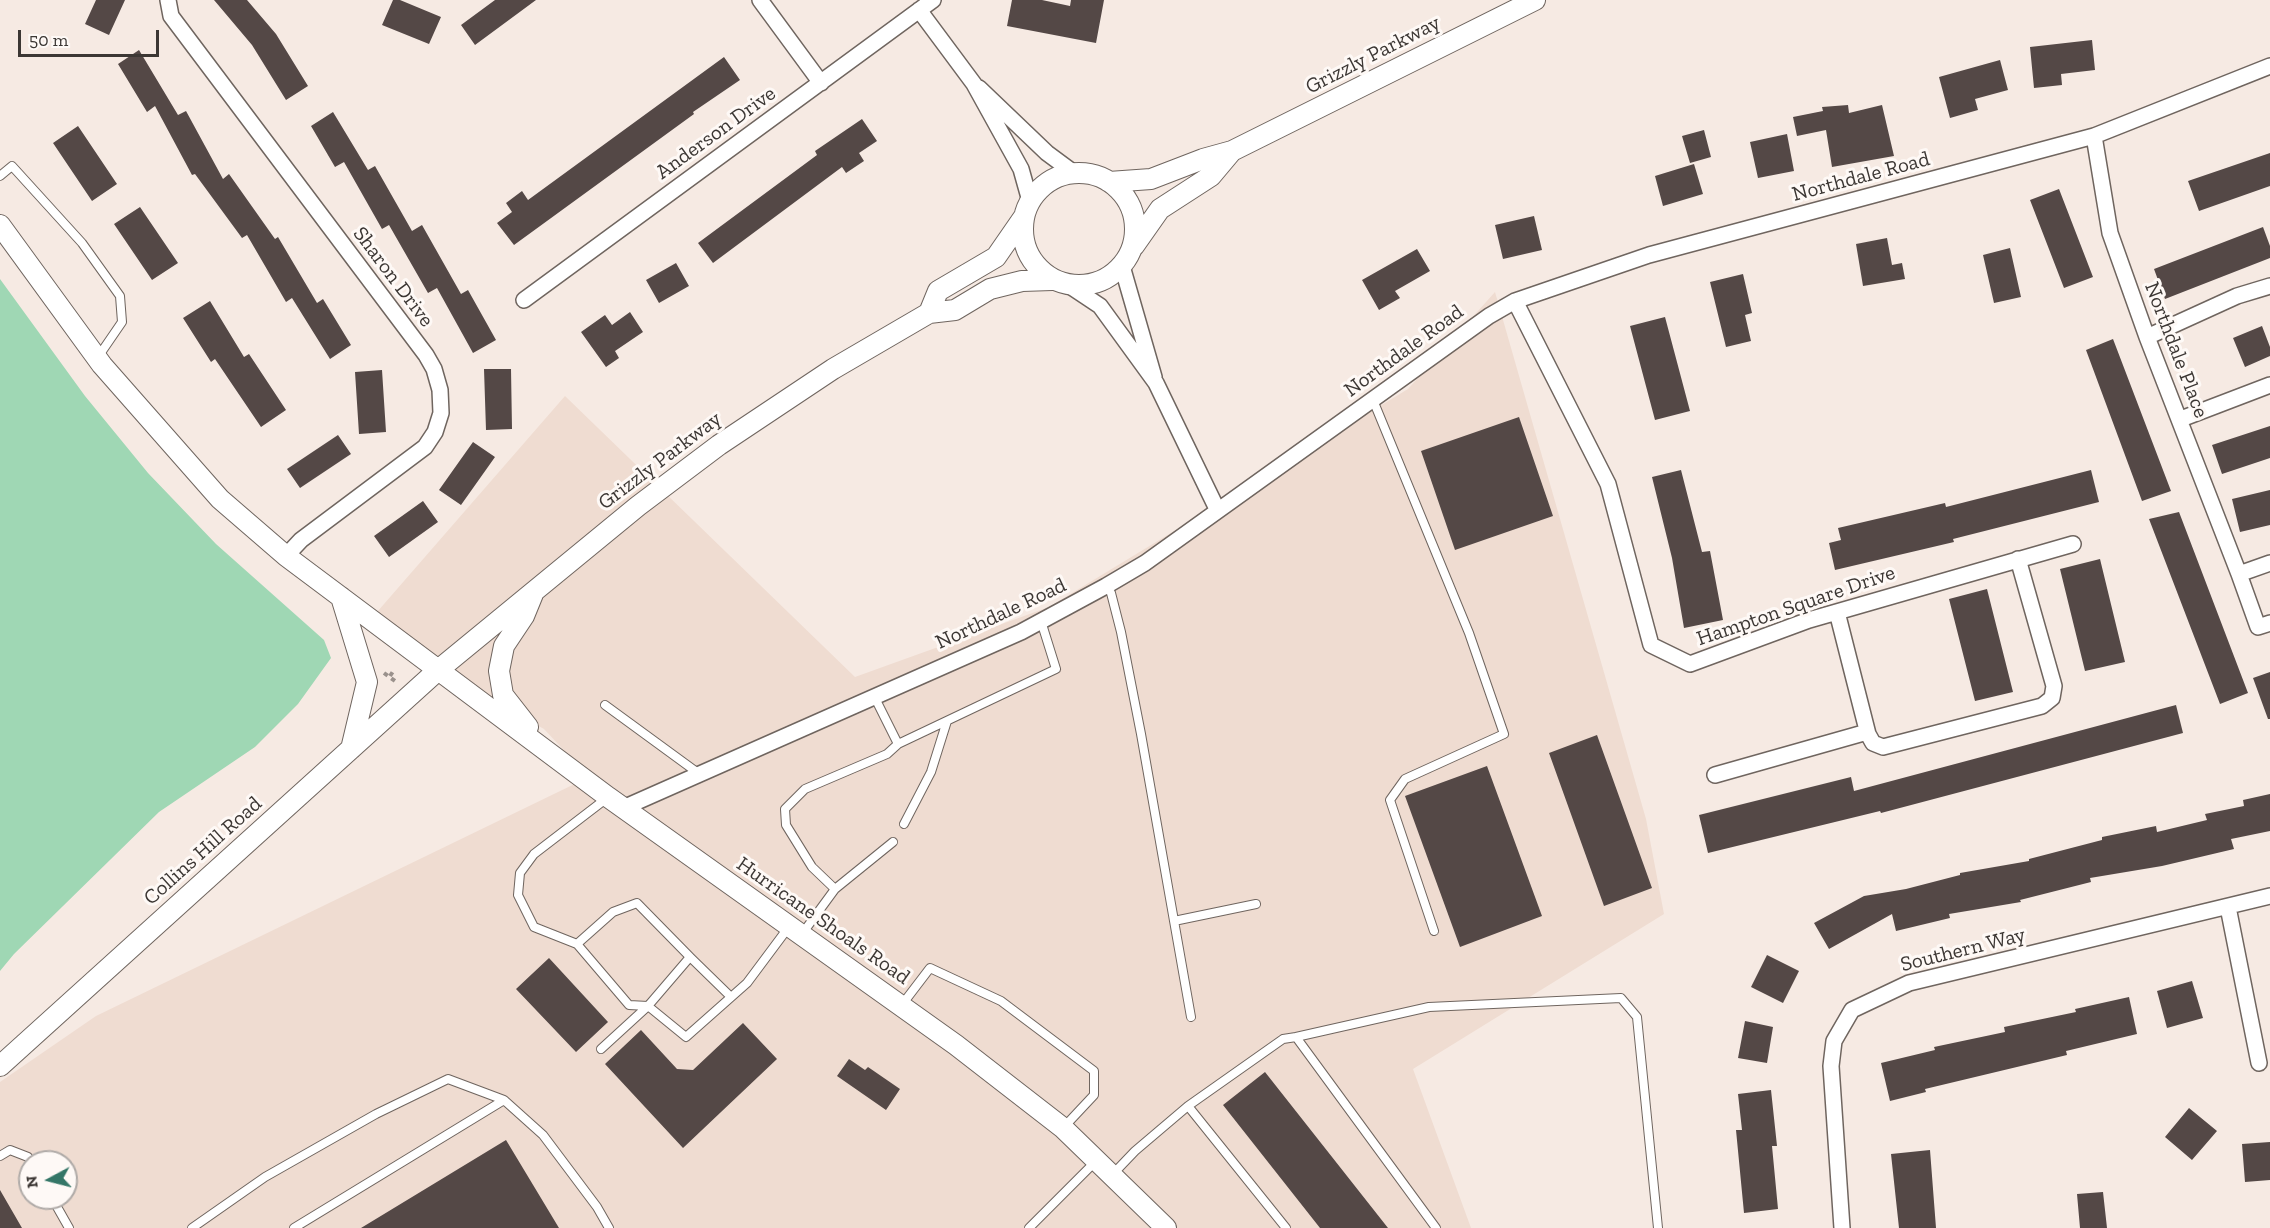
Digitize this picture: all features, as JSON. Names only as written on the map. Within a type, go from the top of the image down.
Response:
[{"type":"street","name":"Sharon Drive","points":[[168,0],[171,16],[426,355],[434,369],[440,390],[441,413],[435,432],[425,447],[301,540],[286,556]]},
{"type":"street","points":[[760,0],[820,83]]},
{"type":"street","name":"Anderson Drive","points":[[524,300],[933,0]]},
{"type":"street","name":"Grizzly Parkway","points":[[1110,182],[1151,179],[1203,159],[1232,151],[1535,0]]},
{"type":"street","points":[[919,10],[974,84],[1021,169],[1027,209],[1022,236],[1027,254],[1038,268],[1100,306],[1156,383],[1217,509]]},
{"type":"street","name":"Northdale Road","points":[[615,803],[698,773],[873,696],[1041,621],[1106,586],[1145,563],[1217,509],[1489,316],[1515,301],[1649,255],[2094,136],[2270,66]]},
{"type":"street","points":[[974,84],[1047,153],[1074,173]]},
{"type":"street","name":"Northdale Place","points":[[2094,136],[2110,233],[2147,337],[2181,419],[2258,627],[2270,623]]},
{"type":"street","name":"Grizzly Parkway","points":[[1127,258],[1160,209],[1211,176],[1232,151]]},
{"type":"street","points":[[1027,209],[1041,187],[1056,177],[1074,173],[1092,174],[1110,182],[1124,195],[1133,212],[1135,231],[1127,258],[1107,279],[1089,285],[1061,283]]},
{"type":"street","name":"Grizzly Parkway","points":[[929,313],[938,291],[996,257],[1027,209]]},
{"type":"street","name":"Hurricane Shoals Road","points":[[0,225],[97,358],[220,499],[286,556],[615,803],[901,1006],[1063,1128],[1113,1174],[1166,1228]]},
{"type":"street","points":[[1127,258],[1156,383]]},
{"type":"street","name":"Grizzly Parkway","points":[[437,671],[638,506],[744,427],[833,369],[929,313],[955,310],[990,289],[1022,281],[1061,283]]},
{"type":"street","points":[[2147,337],[2237,296],[2270,286]]},
{"type":"street","name":"Hampton Square Drive","points":[[1515,301],[1608,484],[1651,645],[1690,664],[1836,612],[2073,543]]},
{"type":"street","points":[[2181,419],[2270,385]]},
{"type":"street","points":[[1836,612],[1867,732],[1873,743],[1883,747],[2042,706],[2052,698],[2054,686],[2018,559]]},
{"type":"street","points":[[2239,574],[2270,563]]},
{"type":"street","points":[[536,589],[524,615],[504,646],[499,671],[503,695],[512,711],[531,730],[537,745]]},
{"type":"street","points":[[341,597],[367,682],[351,749]]},
{"type":"street","name":"Collins Hill Road","points":[[0,1066],[437,671]]},
{"type":"street","points":[[1715,775],[1867,732]]},
{"type":"street","name":"Southern Way","points":[[1842,1228],[1831,1066],[1834,1041],[1852,1010],[1909,983],[2270,896]]},
{"type":"street","points":[[2228,907],[2259,1063]]},
{"type":"lane","points":[[0,176],[12,166],[82,243],[120,296],[122,322],[97,358]]},
{"type":"lane","points":[[1373,400],[1469,633],[1504,734],[1405,778],[1389,800],[1434,931]]},
{"type":"lane","points":[[1106,586],[1111,593],[1121,632],[1191,1017]]},
{"type":"lane","points":[[835,889],[812,867],[786,825],[785,809],[805,789],[887,754],[898,744],[1056,669],[1041,621]]},
{"type":"lane","points":[[873,696],[898,744]]},
{"type":"lane","points":[[605,705],[698,773]]},
{"type":"lane","points":[[904,824],[931,772],[947,721]]},
{"type":"lane","points":[[615,803],[534,854],[520,873],[518,895],[534,927],[577,944],[629,1005],[648,1006],[686,1037],[747,983],[835,889],[893,842]]},
{"type":"lane","points":[[577,944],[613,912],[637,903],[730,996]]},
{"type":"lane","points":[[1174,921],[1256,904]]},
{"type":"lane","points":[[601,1049],[648,1006],[690,957]]},
{"type":"lane","points":[[901,1006],[930,968],[1001,1001],[1094,1071],[1094,1095],[1063,1128]]},
{"type":"lane","points":[[1113,1174],[1134,1151],[1188,1106],[1283,1039],[1429,1008],[1621,998],[1637,1017],[1658,1228]]},
{"type":"lane","points":[[1296,1037],[1436,1228]]},
{"type":"lane","points":[[192,1228],[265,1177],[376,1114],[448,1079],[504,1100],[543,1135],[597,1207],[609,1228]]},
{"type":"lane","points":[[294,1228],[504,1100]]},
{"type":"lane","points":[[1188,1106],[1286,1228]]},
{"type":"lane","points":[[0,1155],[10,1150],[18,1153]]},
{"type":"lane","points":[[1029,1228],[1097,1160]]},
{"type":"lane","points":[[59,1210],[69,1228]]},
{"type":"path","points":[[394,670],[390,675],[395,681]]},
{"type":"shaded area","points":[[1495,292],[1646,819],[1664,914],[1413,1069],[1471,1228],[0,1228],[0,1082],[96,1016],[589,777],[544,729],[364,627],[565,396],[855,677],[1049,607],[1408,389]]},
{"type":"green space","points":[[0,279],[85,396],[148,473],[216,544],[324,640],[331,658],[298,704],[255,747],[159,812],[14,954],[0,971]]},
{"type":"building","points":[[96,0],[125,0],[109,35],[85,24]]},
{"type":"building","points":[[214,0],[247,0],[276,34],[308,86],[286,100],[252,45]]},
{"type":"building","points":[[393,0],[400,0],[441,17],[429,44],[382,25]]},
{"type":"building","points":[[495,0],[536,0],[475,45],[461,25]]},
{"type":"building","points":[[1012,0],[1042,0],[1070,6],[1071,0],[1104,0],[1096,43],[1007,26]]},
{"type":"building","points":[[2092,40],[2095,70],[2061,74],[2062,85],[2034,88],[2030,47]]},
{"type":"building","points":[[139,50],[178,115],[186,111],[223,179],[229,174],[275,239],[278,237],[317,303],[323,299],[351,345],[330,359],[292,298],[286,302],[247,235],[242,238],[195,174],[192,175],[155,106],[147,112],[118,64]]},
{"type":"building","points":[[724,57],[740,80],[693,112],[694,114],[514,245],[497,223],[512,212],[506,203],[522,191],[528,200]]},
{"type":"building","points":[[2000,60],[2008,90],[1975,99],[1978,110],[1950,118],[1939,77]]},
{"type":"building","points":[[1848,105],[1849,113],[1882,105],[1894,156],[1832,167],[1826,130],[1797,136],[1793,117],[1823,111],[1822,107]]},
{"type":"building","points":[[333,112],[368,170],[375,166],[412,231],[422,225],[461,294],[468,290],[496,340],[473,353],[437,288],[428,293],[389,225],[382,229],[344,162],[335,167],[311,126]]},
{"type":"building","points":[[862,119],[877,141],[859,153],[864,161],[846,173],[842,167],[713,263],[698,243],[817,155],[815,151]]},
{"type":"building","points":[[78,126],[117,184],[92,201],[53,143]]},
{"type":"building","points":[[1704,130],[1711,157],[1690,163],[1682,136]]},
{"type":"building","points":[[1787,134],[1794,171],[1758,178],[1750,142]]},
{"type":"building","points":[[2270,153],[2270,186],[2199,211],[2188,181]]},
{"type":"building","points":[[1694,164],[1703,194],[1663,206],[1655,176]]},
{"type":"building","points":[[2059,189],[2093,277],[2064,288],[2030,200]]},
{"type":"building","points":[[140,207],[178,263],[152,280],[114,224]]},
{"type":"building","points":[[1534,216],[1542,250],[1503,259],[1495,225]]},
{"type":"building","points":[[2263,227],[2270,246],[2270,258],[2165,299],[2154,269]]},
{"type":"building","points":[[1887,238],[1892,265],[1902,263],[1905,279],[1863,286],[1856,244]]},
{"type":"building","points":[[2010,248],[2021,297],[1994,303],[1983,255]]},
{"type":"building","points":[[1417,249],[1430,271],[1395,291],[1400,298],[1379,310],[1362,280]]},
{"type":"building","points":[[676,263],[689,286],[659,303],[646,280]]},
{"type":"building","points":[[1743,274],[1752,313],[1745,315],[1751,341],[1726,347],[1710,282]]},
{"type":"building","points":[[210,301],[244,357],[249,354],[286,410],[261,427],[215,359],[211,362],[183,318]]},
{"type":"building","points":[[630,312],[643,332],[615,351],[619,358],[606,367],[581,332],[605,315],[612,325]]},
{"type":"building","points":[[1665,317],[1690,411],[1655,420],[1630,326]]},
{"type":"building","points":[[2262,326],[2270,347],[2270,356],[2245,367],[2233,338]]},
{"type":"building","points":[[2113,339],[2171,491],[2142,501],[2086,350]]},
{"type":"building","points":[[484,369],[511,369],[512,429],[486,430]]},
{"type":"building","points":[[382,370],[386,432],[359,434],[355,372]]},
{"type":"building","points":[[1519,417],[1553,516],[1455,550],[1421,451]]},
{"type":"building","points":[[2270,426],[2270,458],[2222,474],[2212,445]]},
{"type":"building","points":[[338,435],[351,454],[300,488],[287,469]]},
{"type":"building","points":[[473,442],[495,457],[461,505],[439,490]]},
{"type":"building","points":[[1681,470],[1702,552],[1710,551],[1723,620],[1684,628],[1672,558],[1652,477]]},
{"type":"building","points":[[2091,470],[2099,502],[1953,539],[1954,542],[1835,570],[1829,543],[1841,540],[1838,528],[1945,503],[1946,507]]},
{"type":"building","points":[[2270,490],[2270,525],[2240,532],[2232,499]]},
{"type":"building","points":[[423,501],[438,522],[389,557],[374,536]]},
{"type":"building","points":[[2179,512],[2248,693],[2220,704],[2149,519]]},
{"type":"building","points":[[2100,559],[2125,662],[2085,671],[2060,569]]},
{"type":"building","points":[[1987,589],[2013,692],[1975,701],[1949,599]]},
{"type":"building","points":[[2270,672],[2270,719],[2268,719],[2253,678]]},
{"type":"building","points":[[2176,705],[2183,733],[1881,813],[1880,811],[1708,853],[1699,815],[1851,777],[1854,791]]},
{"type":"building","points":[[1597,735],[1652,888],[1604,906],[1549,753]]},
{"type":"building","points":[[1487,766],[1542,916],[1460,947],[1405,796]]},
{"type":"building","points":[[2270,794],[2270,831],[2231,839],[2234,849],[2162,866],[2090,878],[2091,882],[2020,900],[2021,902],[1949,914],[1950,918],[1896,931],[1892,914],[1829,949],[1814,923],[1864,896],[1906,889],[1960,875],[1960,873],[2029,861],[2029,859],[2102,840],[2102,837],[2156,826],[2157,832],[2207,820],[2205,814],[2244,806],[2243,800]]},
{"type":"building","points":[[1767,955],[1799,971],[1783,1003],[1751,987]]},
{"type":"building","points":[[549,958],[608,1022],[576,1052],[516,989]]},
{"type":"building","points":[[2192,981],[2203,1018],[2167,1028],[2157,991]]},
{"type":"building","points":[[2129,997],[2137,1034],[2066,1051],[2067,1055],[1925,1089],[1926,1092],[1890,1101],[1881,1063],[1935,1050],[1934,1047],[2005,1032],[2004,1027],[2076,1012],[2075,1009]]},
{"type":"building","points":[[1745,1021],[1773,1027],[1767,1063],[1738,1058]]},
{"type":"building","points":[[743,1023],[777,1059],[683,1148],[605,1064],[641,1030],[677,1069],[693,1070]]},
{"type":"building","points":[[849,1059],[865,1070],[868,1067],[900,1089],[886,1110],[837,1076]]},
{"type":"building","points":[[1265,1072],[1388,1228],[1320,1228],[1223,1105]]},
{"type":"building","points":[[1771,1090],[1777,1146],[1772,1146],[1778,1209],[1744,1213],[1736,1130],[1742,1130],[1738,1094]]},
{"type":"building","points":[[2189,1108],[2217,1131],[2192,1160],[2165,1137]]},
{"type":"building","points":[[506,1140],[559,1228],[361,1228]]},
{"type":"building","points":[[2270,1142],[2270,1180],[2245,1182],[2242,1144]]},
{"type":"building","points":[[1930,1150],[1936,1228],[1899,1228],[1891,1154]]},
{"type":"building","points":[[0,1190],[22,1228],[0,1228]]},
{"type":"building","points":[[2103,1192],[2107,1228],[2080,1228],[2077,1194]]}]
